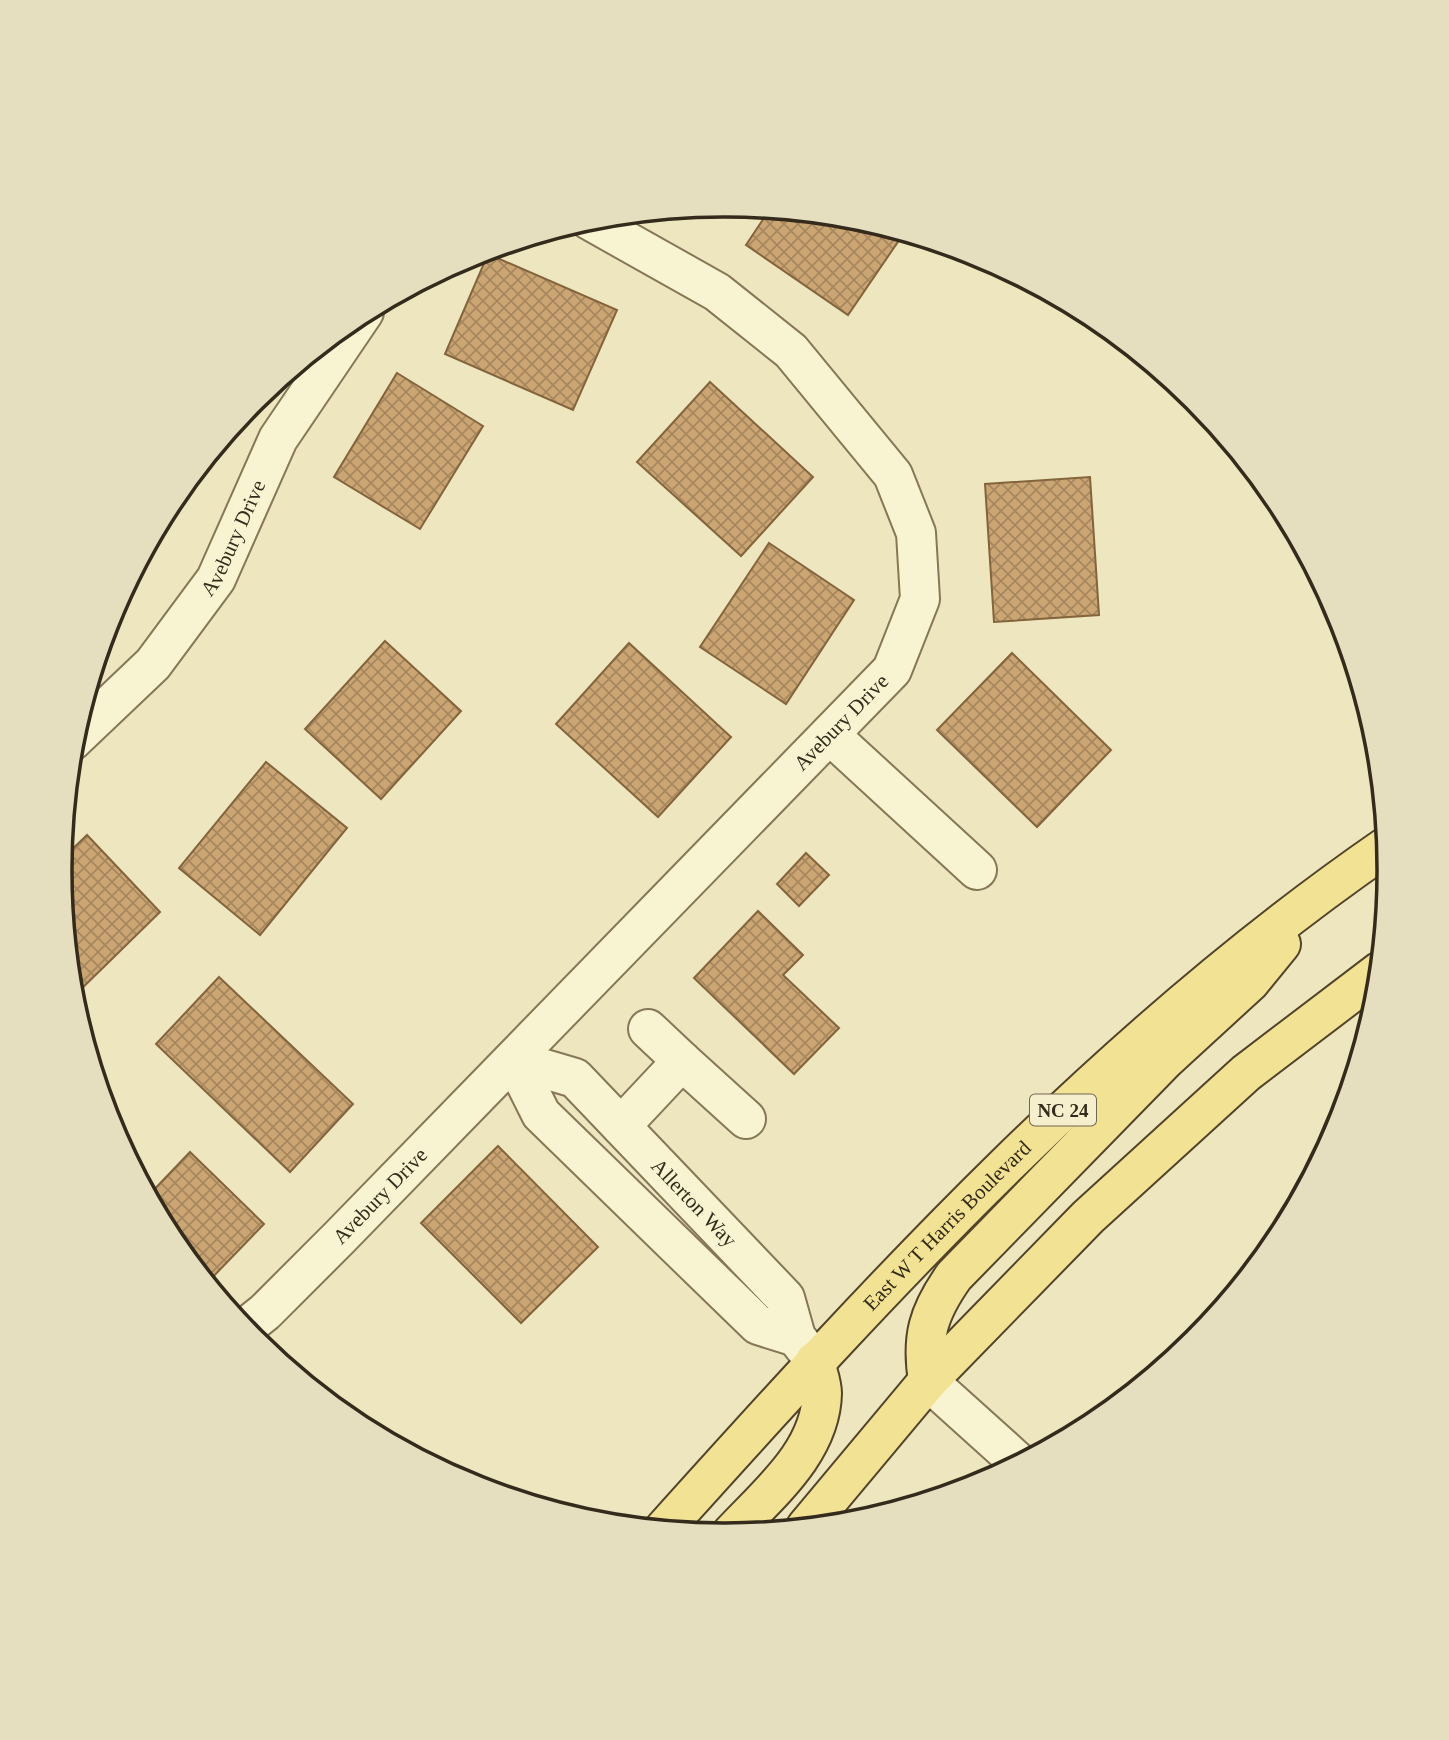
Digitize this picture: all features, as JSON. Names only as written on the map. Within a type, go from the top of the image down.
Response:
[{"type":"main road","name":"East W T Harris Boulevard","points":[[671,1520],[805,1349],[892,1279],[1028,1141],[1145,1034],[1237,958],[1377,853]]},
{"type":"main road","points":[[928,1381],[924,1354],[930,1315],[954,1276],[1165,1060],[1250,982],[1334,883]]},
{"type":"main road","points":[[815,1516],[928,1381],[1088,1217],[1246,1073],[1368,980]]},
{"type":"main road","points":[[743,1522],[789,1471],[806,1448],[816,1428],[822,1391],[805,1349]]},
{"type":"street","name":"Avebury Drive","points":[[253,1321],[514,1060],[892,670],[920,599],[916,533],[893,475],[791,351],[717,292],[605,229]]},
{"type":"street","name":"Avebury Drive","points":[[88,726],[153,664],[216,579],[278,439],[346,338]]},
{"type":"street","points":[[830,735],[976,870]]},
{"type":"street","points":[[648,1029],[746,1119]]},
{"type":"street","name":"Allerton Way","points":[[514,1060],[575,1078],[785,1298],[805,1349]]},
{"type":"street","name":"Allerton Way","points":[[514,1060],[541,1114],[758,1325],[805,1349]]},
{"type":"street","points":[[621,1126],[682,1060]]},
{"type":"street","points":[[928,1381],[1011,1456]]},
{"type":"building","points":[[763,219],[810,223],[899,241],[848,315],[746,245]]},
{"type":"building","points":[[498,258],[617,310],[573,410],[445,354],[484,264]]},
{"type":"building","points":[[397,373],[483,426],[420,529],[334,477]]},
{"type":"building","points":[[710,382],[813,477],[741,556],[637,462]]},
{"type":"building","points":[[1090,477],[1099,615],[994,622],[985,484]]},
{"type":"building","points":[[769,543],[854,600],[786,704],[700,647]]},
{"type":"building","points":[[385,641],[461,711],[381,799],[305,729]]},
{"type":"building","points":[[629,643],[731,737],[658,817],[556,724]]},
{"type":"building","points":[[1012,653],[1111,750],[1037,827],[937,730]]},
{"type":"building","points":[[266,762],[347,828],[260,935],[179,868]]},
{"type":"building","points":[[87,835],[160,912],[82,988],[73,913],[72,849]]},
{"type":"building","points":[[806,853],[829,875],[799,906],[777,884]]},
{"type":"building","points":[[758,911],[803,955],[783,975],[839,1028],[794,1074],[694,978]]},
{"type":"building","points":[[219,977],[353,1104],[290,1172],[156,1044]]},
{"type":"building","points":[[498,1146],[598,1247],[521,1323],[421,1223]]},
{"type":"building","points":[[190,1152],[264,1224],[214,1276],[182,1233],[155,1189]]}]
